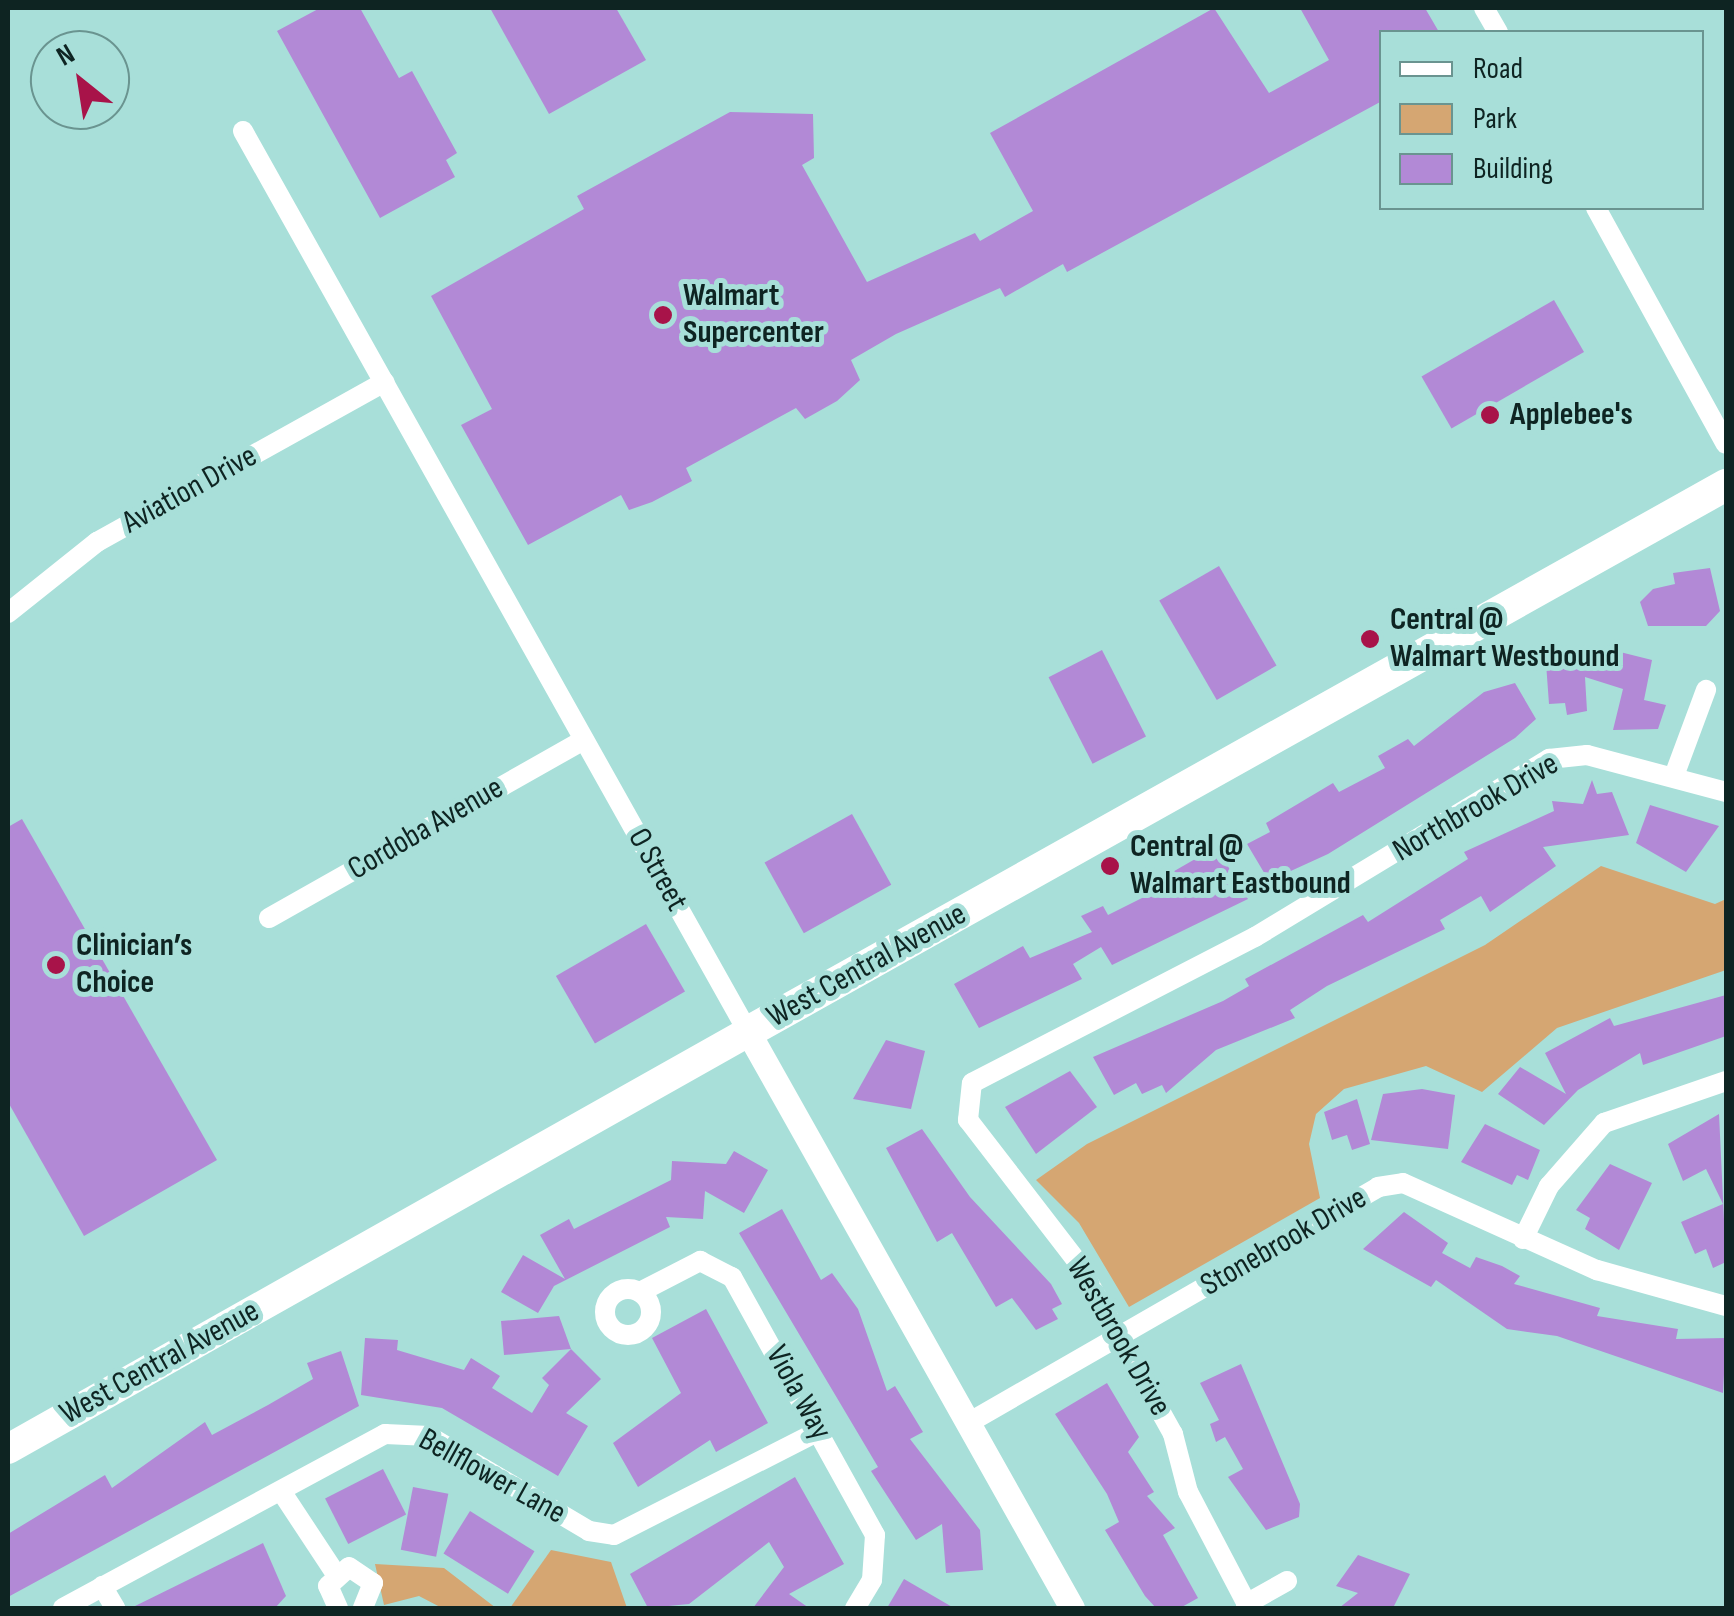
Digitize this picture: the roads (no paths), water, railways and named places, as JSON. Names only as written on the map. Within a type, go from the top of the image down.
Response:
[{"type":"main road","name":"West Central Avenue","points":[[8,1449],[1726,486]]},
{"type":"street","points":[[1484,8],[1497,30]]},
{"type":"street","name":"O Street","points":[[243,131],[1072,1608]]},
{"type":"street","points":[[1597,210],[1726,444]]},
{"type":"street","name":"Aviation Drive","points":[[8,614],[98,542],[384,382]]},
{"type":"street","points":[[1674,776],[1706,690]]},
{"type":"street","name":"Cordoba Avenue","points":[[269,918],[583,740]]},
{"type":"street","name":"Northbrook Drive","points":[[972,1082],[1255,938],[1549,759],[1587,755],[1726,792]]},
{"type":"street","points":[[1523,1239],[1549,1186],[1604,1123],[1726,1081]]},
{"type":"street","name":"Westbrook Drive","points":[[972,1082],[968,1120],[1056,1231],[1118,1338],[1173,1434],[1188,1492],[1248,1606]]},
{"type":"street","name":"Stonebrook Drive","points":[[970,1422],[1378,1187],[1428,1190],[1523,1239],[1726,1306]]},
{"type":"street","name":"Viola Way","points":[[640,1292],[682,1264],[718,1266],[818,1431],[874,1535],[872,1580],[855,1608]]},
{"type":"street","name":"Bellflower Lane","points":[[62,1608],[281,1491],[408,1430],[589,1531],[614,1535],[818,1431]]},
{"type":"street","points":[[281,1491],[335,1573]]},
{"type":"street","points":[[338,1608],[328,1593],[335,1573],[349,1567],[370,1576],[363,1608]]},
{"type":"street","points":[[1248,1606],[1287,1581]]},
{"type":"street","points":[[102,1586],[114,1608]]},
{"type":"place","name":"Walmart Supercenter","points":[[663,315]]},
{"type":"place","name":"Applebee's","points":[[1490,415]]},
{"type":"place","name":"Central @ Walmart Westbound","points":[[1370,639]]},
{"type":"place","name":"Central @ Walmart Eastbound","points":[[1110,866]]},
{"type":"place","name":"Clinician’s Choice","points":[[56,965]]}]
